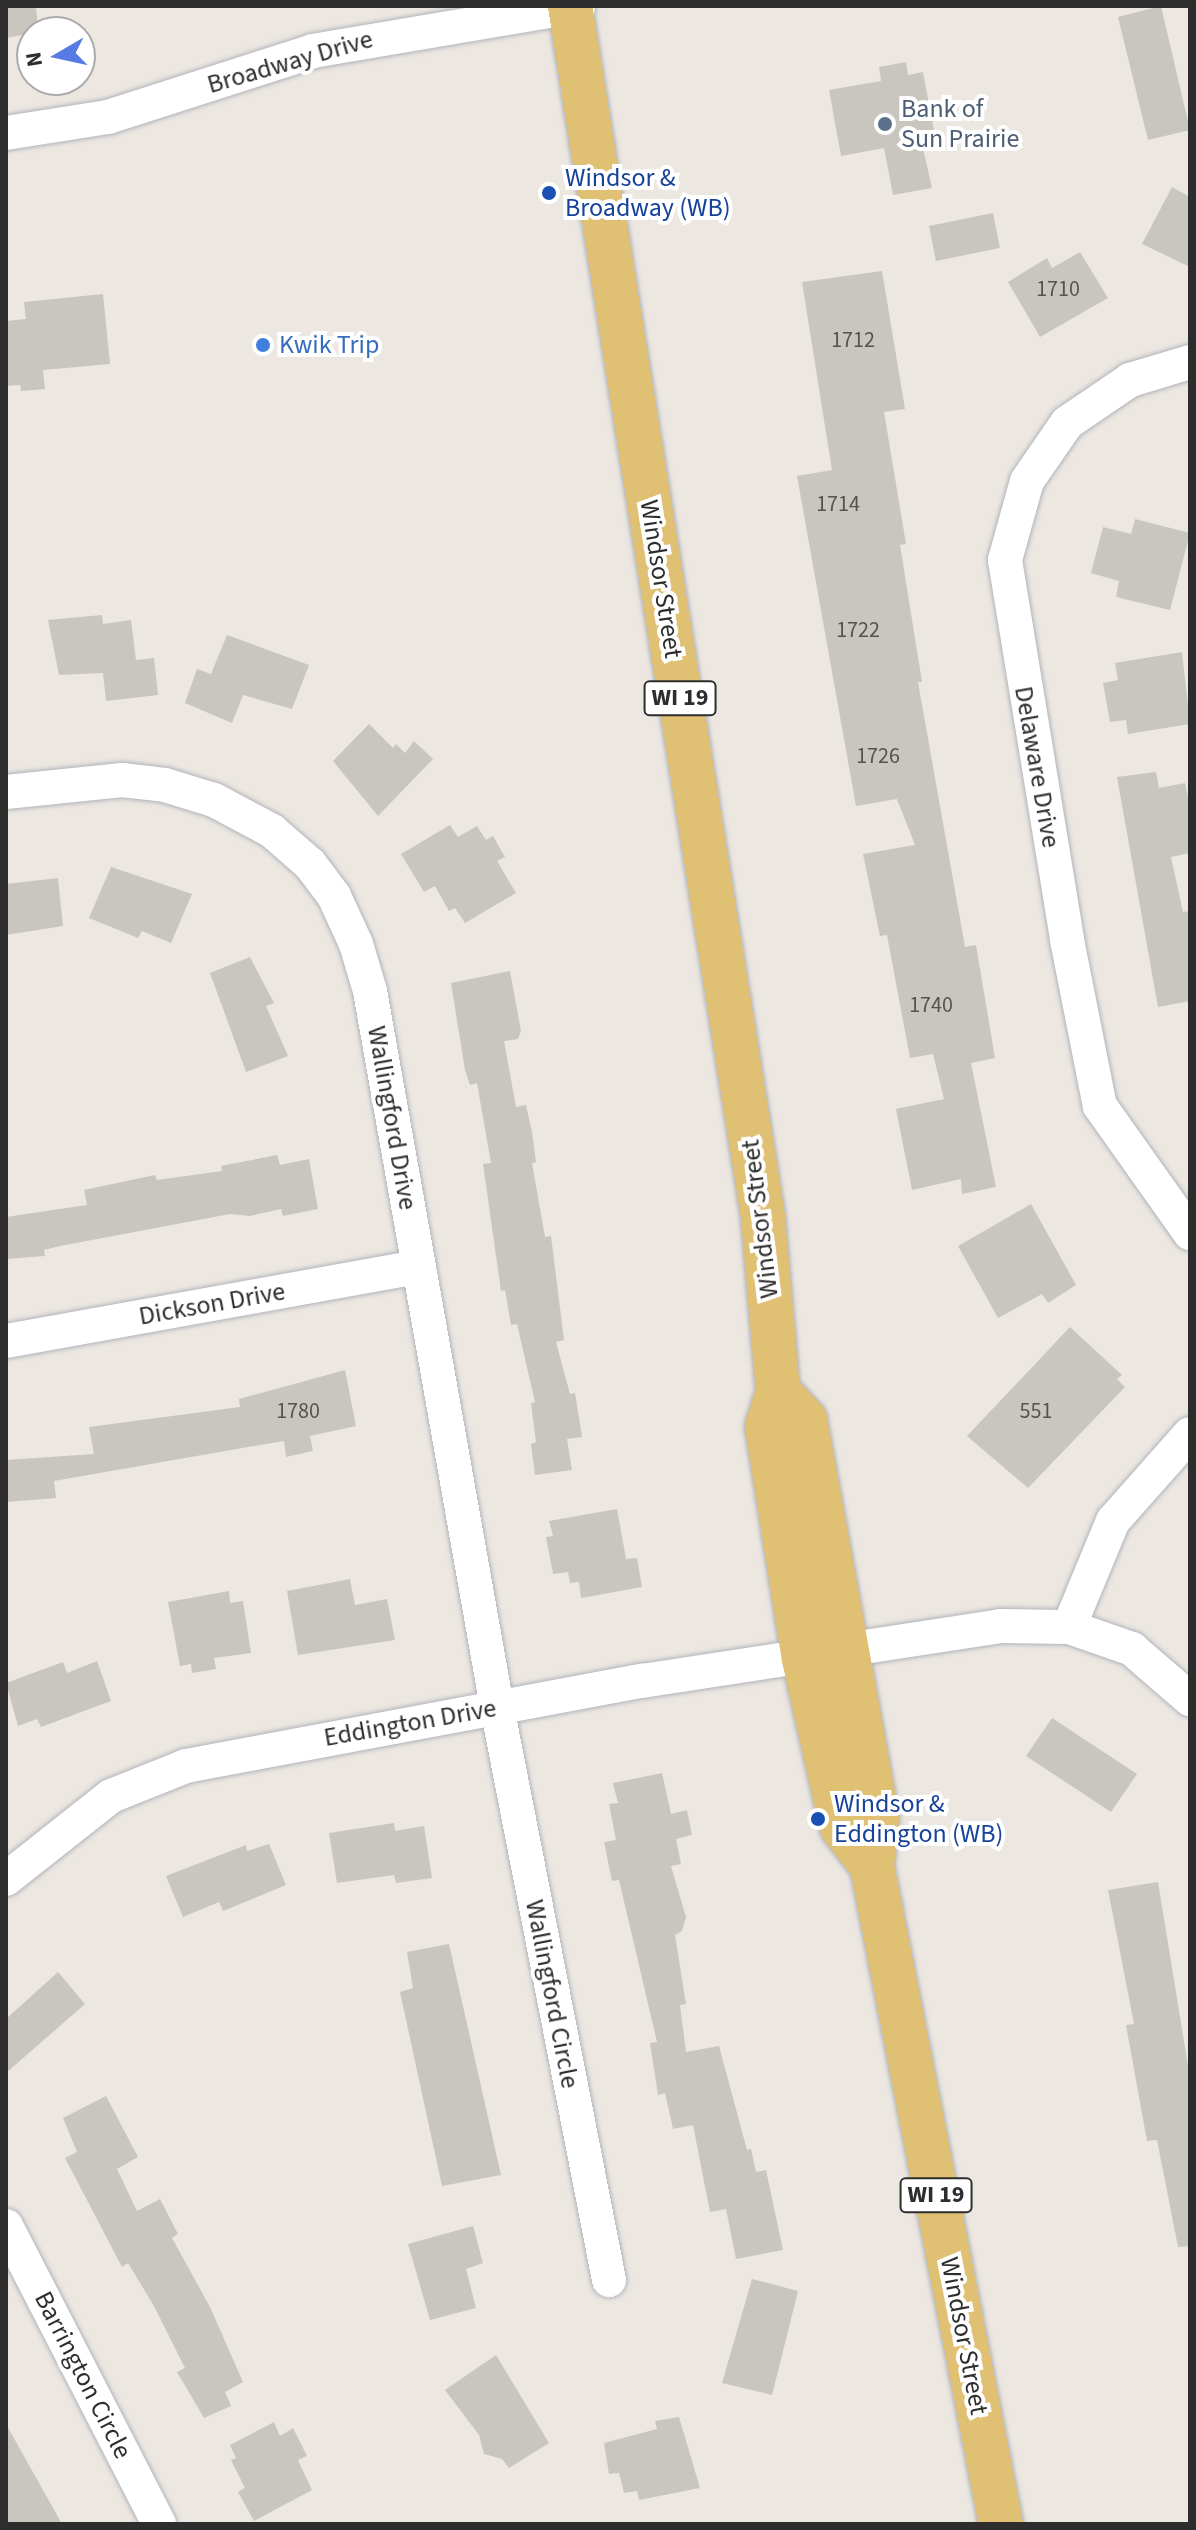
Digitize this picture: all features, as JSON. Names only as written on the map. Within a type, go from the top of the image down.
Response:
[{"type":"main road","name":"Windsor Street","points":[[573,6],[763,1217],[778,1391],[767,1426],[804,1659],[842,1827],[872,1866]]},
{"type":"main road","name":"Windsor Street","points":[[778,1391],[805,1420],[877,1817],[872,1866],[1001,2524]]},
{"type":"street","name":"Broadway Drive","points":[[6,133],[108,117],[327,48],[573,6]]},
{"type":"street","name":"Delaware Drive","points":[[1190,362],[1130,380],[1067,423],[1027,481],[1005,560],[1061,909],[1100,1106],[1190,1233]]},
{"type":"street","name":"Wallingford Drive","points":[[6,792],[122,780],[165,785],[214,800],[272,831],[310,864],[334,896],[370,991],[497,1707]]},
{"type":"street","name":"Dickson Drive","points":[[6,1341],[417,1267]]},
{"type":"street","points":[[1069,1627],[1113,1521],[1190,1434]]},
{"type":"street","name":"Eddington Drive","points":[[6,1879],[100,1804],[142,1781],[271,1747],[497,1707],[1000,1626],[1069,1627],[1132,1649],[1190,1699]]},
{"type":"street","name":"Wallingford Circle","points":[[497,1707],[609,2280]]},
{"type":"street","name":"Barrington Circle","points":[[6,2226],[159,2524]]},
{"type":"building","points":[[6,6],[36,6],[37,16],[16,16],[16,36],[6,38]]},
{"type":"building","points":[[1161,6],[1190,130],[1148,140],[1118,17]]},
{"type":"building","points":[[906,62],[908,75],[923,72],[936,141],[922,144],[932,188],[893,195],[884,148],[841,156],[829,90],[881,81],[879,67]]},
{"type":"building","points":[[1172,187],[1190,197],[1190,267],[1142,244]]},
{"type":"building","points":[[993,213],[1000,248],[936,261],[929,226]]},
{"type":"building","points":[[1080,252],[1108,298],[1040,337],[1008,282],[1047,258],[1052,268]]},
{"type":"building","points":[[882,271],[905,409],[884,412],[906,544],[900,545],[922,682],[918,682],[965,947],[976,945],[995,1058],[971,1063],[996,1187],[962,1194],[961,1179],[912,1190],[896,1109],[944,1099],[933,1054],[910,1058],[887,935],[880,936],[863,854],[915,845],[897,799],[856,806],[797,476],[832,470],[802,282]]},
{"type":"building","points":[[103,294],[110,364],[43,370],[45,389],[21,391],[20,385],[6,386],[6,321],[26,319],[24,302]]},
{"type":"building","points":[[1135,519],[1190,533],[1170,610],[1116,597],[1119,581],[1091,573],[1103,527],[1131,534]]},
{"type":"building","points":[[102,615],[103,624],[131,620],[136,660],[154,658],[158,695],[106,701],[103,673],[59,675],[48,620]]},
{"type":"building","points":[[227,635],[309,665],[292,709],[243,695],[232,723],[185,703],[197,669],[211,674]]},
{"type":"building","points":[[1182,652],[1190,724],[1128,734],[1126,720],[1110,722],[1103,683],[1118,680],[1115,663]]},
{"type":"building","points":[[369,724],[393,748],[396,744],[405,753],[414,741],[433,759],[378,816],[333,761]]},
{"type":"building","points":[[1156,772],[1159,788],[1185,783],[1190,807],[1190,853],[1171,857],[1183,912],[1190,911],[1190,1001],[1158,1007],[1117,777]]},
{"type":"building","points":[[450,825],[458,837],[477,826],[486,840],[493,836],[505,857],[497,861],[516,893],[465,923],[455,908],[449,911],[435,886],[424,892],[401,854]]},
{"type":"building","points":[[111,867],[192,894],[171,943],[142,931],[138,938],[89,918]]},
{"type":"building","points":[[58,878],[63,926],[6,935],[6,884]]},
{"type":"building","points":[[250,957],[274,1003],[266,1006],[288,1056],[246,1072],[210,973]]},
{"type":"building","points":[[510,971],[521,1031],[518,1039],[504,1041],[516,1107],[526,1105],[532,1132],[536,1162],[532,1163],[545,1237],[551,1236],[564,1340],[556,1342],[570,1394],[575,1393],[582,1437],[567,1439],[572,1470],[535,1475],[531,1444],[536,1442],[531,1403],[535,1402],[517,1324],[511,1325],[505,1290],[501,1291],[483,1164],[491,1163],[477,1083],[470,1085],[465,1070],[451,983]]},
{"type":"building","points":[[277,1155],[280,1165],[309,1159],[318,1209],[283,1216],[281,1209],[250,1216],[230,1214],[60,1246],[44,1250],[45,1256],[6,1259],[6,1217],[87,1205],[84,1190],[155,1175],[157,1180],[222,1171],[221,1166]]},
{"type":"building","points":[[1031,1204],[1076,1285],[1048,1303],[1042,1294],[998,1318],[958,1246]]},
{"type":"building","points":[[1070,1327],[1122,1375],[1117,1379],[1125,1387],[1028,1488],[967,1436]]},
{"type":"building","points":[[345,1370],[356,1426],[310,1436],[313,1451],[286,1457],[284,1441],[54,1481],[56,1498],[6,1502],[6,1460],[94,1454],[89,1427],[240,1407],[239,1399]]},
{"type":"building","points":[[617,1509],[626,1559],[637,1558],[642,1587],[581,1598],[579,1582],[570,1583],[568,1572],[553,1574],[546,1537],[553,1536],[549,1521]]},
{"type":"building","points":[[350,1579],[355,1605],[387,1599],[395,1640],[298,1655],[287,1591]]},
{"type":"building","points":[[229,1591],[230,1603],[243,1601],[251,1653],[214,1658],[216,1669],[192,1673],[191,1664],[180,1666],[168,1602]]},
{"type":"building","points":[[97,1661],[111,1701],[41,1727],[37,1719],[18,1726],[6,1683],[63,1662],[67,1673]]},
{"type":"building","points":[[1052,1718],[1137,1774],[1111,1812],[1026,1756]]},
{"type":"building","points":[[662,1773],[671,1814],[687,1810],[692,1835],[676,1839],[681,1864],[671,1866],[686,1917],[682,1931],[675,1935],[686,2004],[680,2005],[686,2052],[719,2046],[747,2150],[751,2149],[756,2172],[766,2170],[783,2250],[736,2259],[726,2209],[710,2212],[693,2125],[673,2129],[665,2093],[658,2095],[650,2043],[657,2042],[619,1880],[612,1881],[604,1842],[616,1840],[609,1804],[618,1803],[613,1783]]},
{"type":"building","points":[[394,1823],[395,1831],[424,1826],[432,1878],[396,1883],[394,1875],[337,1883],[329,1833]]},
{"type":"building","points":[[269,1844],[286,1885],[223,1911],[219,1902],[183,1917],[166,1876],[246,1845],[247,1851]]},
{"type":"building","points":[[1158,1882],[1190,2078],[1190,2246],[1178,2247],[1157,2140],[1147,2141],[1126,2025],[1134,2024],[1108,1890]]},
{"type":"building","points":[[449,1944],[501,2175],[442,2186],[400,1992],[413,1988],[407,1952]]},
{"type":"building","points":[[58,1972],[85,2004],[6,2073],[6,2019]]},
{"type":"building","points":[[106,2096],[138,2157],[117,2169],[137,2211],[160,2199],[178,2234],[172,2238],[210,2307],[243,2382],[225,2392],[231,2406],[204,2418],[177,2372],[185,2368],[154,2306],[128,2263],[122,2267],[65,2158],[77,2152],[63,2118]]},
{"type":"building","points":[[473,2226],[483,2263],[466,2269],[476,2308],[430,2320],[408,2244]]},
{"type":"building","points":[[752,2279],[798,2291],[772,2395],[722,2383]]},
{"type":"building","points":[[496,2355],[549,2443],[509,2468],[502,2459],[484,2454],[479,2435],[445,2390]]},
{"type":"building","points":[[679,2417],[700,2488],[639,2500],[637,2491],[624,2493],[619,2473],[609,2474],[604,2443],[657,2429],[655,2421]]},
{"type":"building","points":[[274,2422],[280,2436],[293,2428],[307,2456],[298,2460],[312,2490],[254,2521],[238,2492],[245,2488],[231,2460],[236,2458],[230,2445]]},
{"type":"building","points":[[6,2424],[62,2524],[6,2524]]},
{"type":"place","name":"Bank of Sun Prairie","points":[[885,124]]},
{"type":"place","name":"Windsor & Broadway (WB)","points":[[549,193]]},
{"type":"place","name":"Kwik Trip","points":[[263,345]]},
{"type":"place","name":"Windsor & Eddington (WB)","points":[[818,1819]]}]
